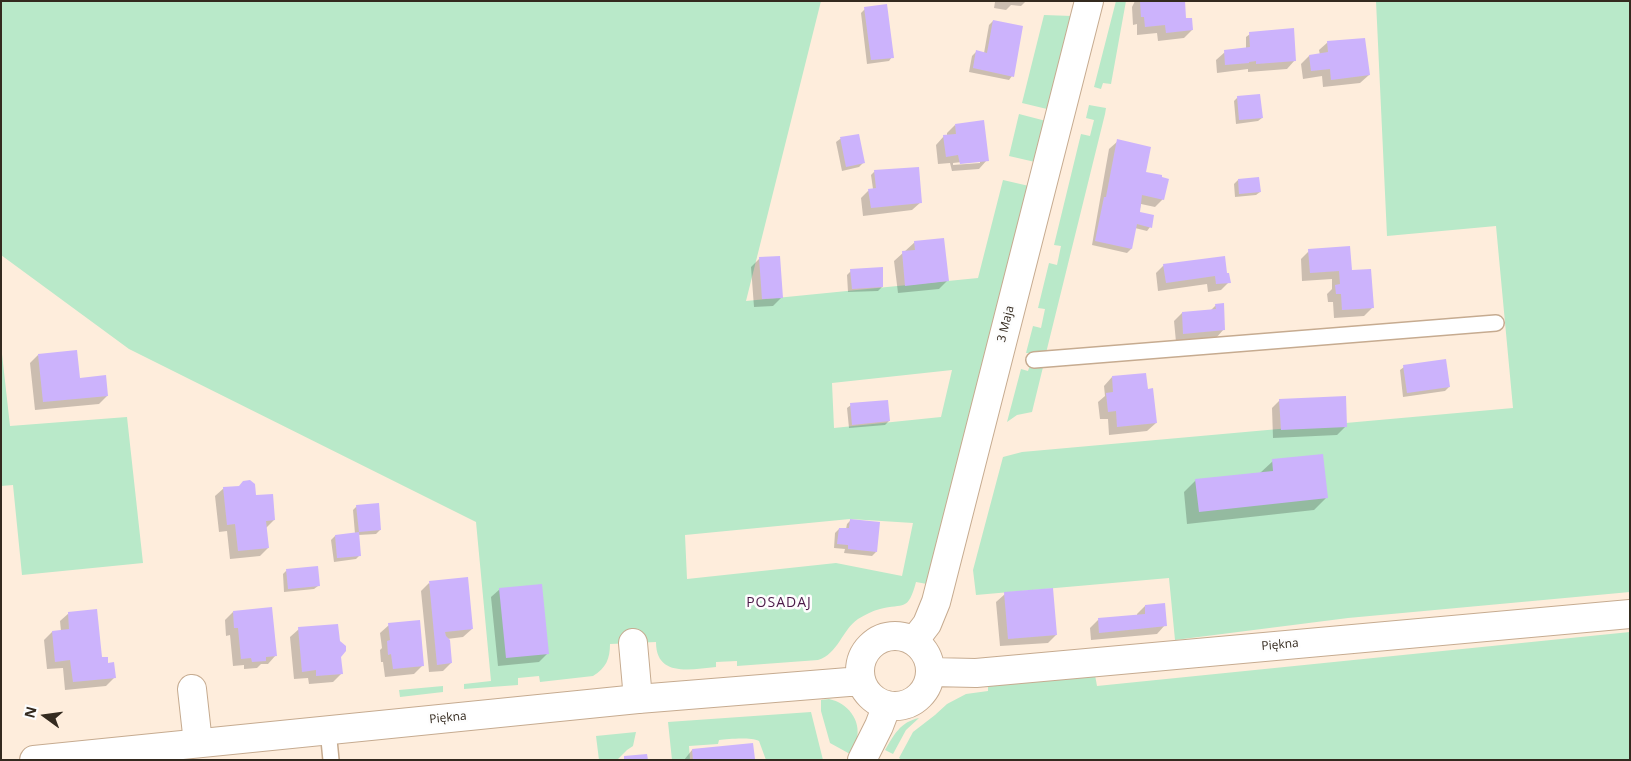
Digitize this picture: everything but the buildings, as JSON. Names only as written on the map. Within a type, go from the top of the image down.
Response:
[{"type":"street","name":"3 Maja","points":[[914,641],[927,624],[936,602],[1088,1]]},
{"type":"street","name":"Piękna","points":[[931,672],[985,673],[1630,614]]},
{"type":"street","points":[[891,636],[903,636],[914,641],[923,649],[929,660],[931,672],[928,684],[921,695],[911,702],[899,706],[887,705],[876,700],[867,692],[861,681],[860,669],[863,657],[870,647],[880,639],[891,636]]},
{"type":"street","points":[[634,643],[638,699]]},
{"type":"street","name":"Piękna","points":[[34,760],[638,699],[861,681]]},
{"type":"street","points":[[192,688],[198,743]]},
{"type":"street","points":[[862,760],[887,705]]},
{"type":"lane","points":[[1034,360],[1496,323]]},
{"type":"lane","points":[[328,730],[331,760]]},
{"type":"green space","points":[[1,1],[821,1],[746,301],[978,278],[1003,180],[1029,186],[927,584],[916,582],[907,602],[900,606],[877,610],[858,619],[830,653],[818,660],[737,666],[737,661],[716,662],[716,667],[677,669],[662,661],[656,642],[610,644],[606,663],[593,676],[540,682],[539,676],[518,678],[518,685],[464,689],[464,684],[491,681],[476,522],[129,349],[1,255]],"holes":[[[952,370],[941,417],[834,428],[832,383]],[[850,519],[913,523],[902,576],[836,563],[687,579],[685,535]]]},
{"type":"green space","points":[[1116,1],[1126,1],[1111,84],[1103,83],[1101,89],[1094,87]]},
{"type":"green space","points":[[1376,1],[1630,1],[1630,592],[1348,618],[1175,640],[1169,578],[976,595],[973,570],[1003,457],[1022,452],[1513,408],[1496,226],[1387,236]]},
{"type":"green space","points":[[1044,15],[1072,16],[1047,109],[1022,103]]},
{"type":"green space","points":[[1089,105],[1106,108],[1105,114],[1046,353],[1026,353],[1033,326],[1041,328],[1045,309],[1038,308],[1049,263],[1057,265],[1061,246],[1054,245],[1081,134],[1090,136],[1094,120],[1086,118]]},
{"type":"green space","points":[[1019,114],[1046,121],[1035,162],[1009,156]]},
{"type":"green space","points":[[1,345],[10,426],[127,417],[143,563],[22,575],[13,485],[1,486]]},
{"type":"green space","points":[[1044,363],[1032,412],[1017,415],[1007,422],[1021,369],[1028,371],[1030,365]]},
{"type":"green space","points":[[1630,632],[1630,760],[902,760],[899,758],[913,732],[947,704],[966,694],[988,691],[988,684],[1095,675],[1097,686]]},
{"type":"green space","points":[[443,686],[443,692],[400,697],[399,690]]},
{"type":"green space","points":[[829,699],[842,704],[852,713],[855,719],[858,732],[857,739],[850,754],[830,743],[821,711],[821,700]]},
{"type":"green space","points":[[811,712],[823,760],[766,760],[759,741],[739,739],[719,740],[718,744],[689,746],[690,760],[672,760],[668,722]]},
{"type":"green space","points":[[919,718],[906,730],[893,754],[885,750],[902,726]]},
{"type":"green space","points":[[636,732],[633,746],[618,759],[599,760],[596,736]]},
{"type":"district","name":"POSADAJ","points":[[779,603]]}]
